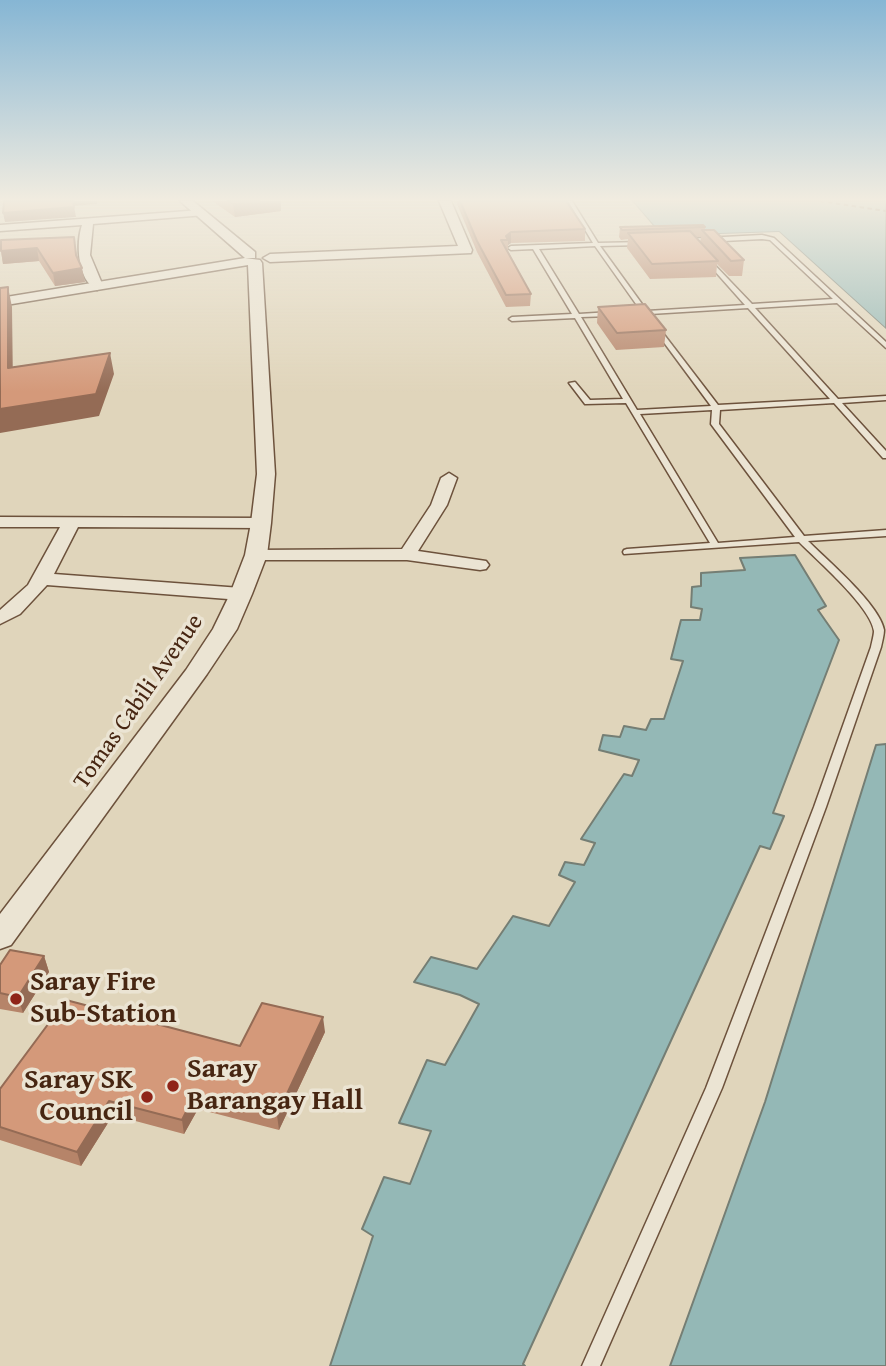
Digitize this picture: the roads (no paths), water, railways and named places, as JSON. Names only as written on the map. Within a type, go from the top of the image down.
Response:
[{"type":"street","points":[[86,265],[97,286]]},
{"type":"street","points":[[0,302],[221,265]]},
{"type":"street","name":"Tomas Cabili Avenue","points":[[0,937],[195,674],[225,629],[256,555],[265,474],[255,265]]},
{"type":"street","points":[[407,555],[439,505],[449,478]]},
{"type":"street","points":[[0,522],[261,523]]},
{"type":"street","points":[[0,618],[14,611],[43,579],[71,523]]},
{"type":"street","points":[[256,555],[330,552],[407,555],[480,565]]},
{"type":"street","points":[[43,579],[241,594]]},
{"type":"lane","points":[[546,265],[716,546]]},
{"type":"lane","points":[[591,1366],[714,1088],[820,807],[876,647],[879,631],[872,615],[856,594],[802,540],[715,424],[716,408],[611,265]]},
{"type":"lane","points":[[713,265],[886,456]]},
{"type":"lane","points":[[799,265],[886,346]]},
{"type":"lane","points":[[632,313],[838,301]]},
{"type":"lane","points":[[512,318],[619,314]]},
{"type":"lane","points":[[573,383],[588,402],[629,401]]},
{"type":"lane","points":[[636,412],[886,398]]},
{"type":"lane","points":[[627,552],[886,533]]},
{"type":"water","points":[[815,265],[886,265],[886,329]]},
{"type":"water","points":[[795,555],[826,606],[818,610],[839,640],[773,813],[784,816],[770,849],[760,846],[523,1364],[525,1366],[330,1366],[373,1236],[362,1229],[384,1177],[410,1184],[431,1131],[399,1123],[427,1060],[445,1065],[479,1004],[460,995],[414,982],[431,957],[477,969],[513,916],[549,926],[575,882],[559,875],[565,862],[584,865],[595,843],[581,839],[624,774],[632,776],[639,760],[599,750],[603,735],[620,737],[624,726],[646,730],[651,719],[664,719],[683,661],[671,659],[681,620],[700,620],[702,609],[691,607],[692,587],[701,586],[701,573],[745,570],[740,558]]},
{"type":"water","points":[[886,744],[886,1366],[670,1366],[765,1102],[876,745]]},
{"type":"place","name":"Saray Fire Sub-Station","points":[[16,999]]},
{"type":"place","name":"Saray Barangay Hall","points":[[173,1086]]},
{"type":"place","name":"Saray SK Council","points":[[147,1097]]}]
